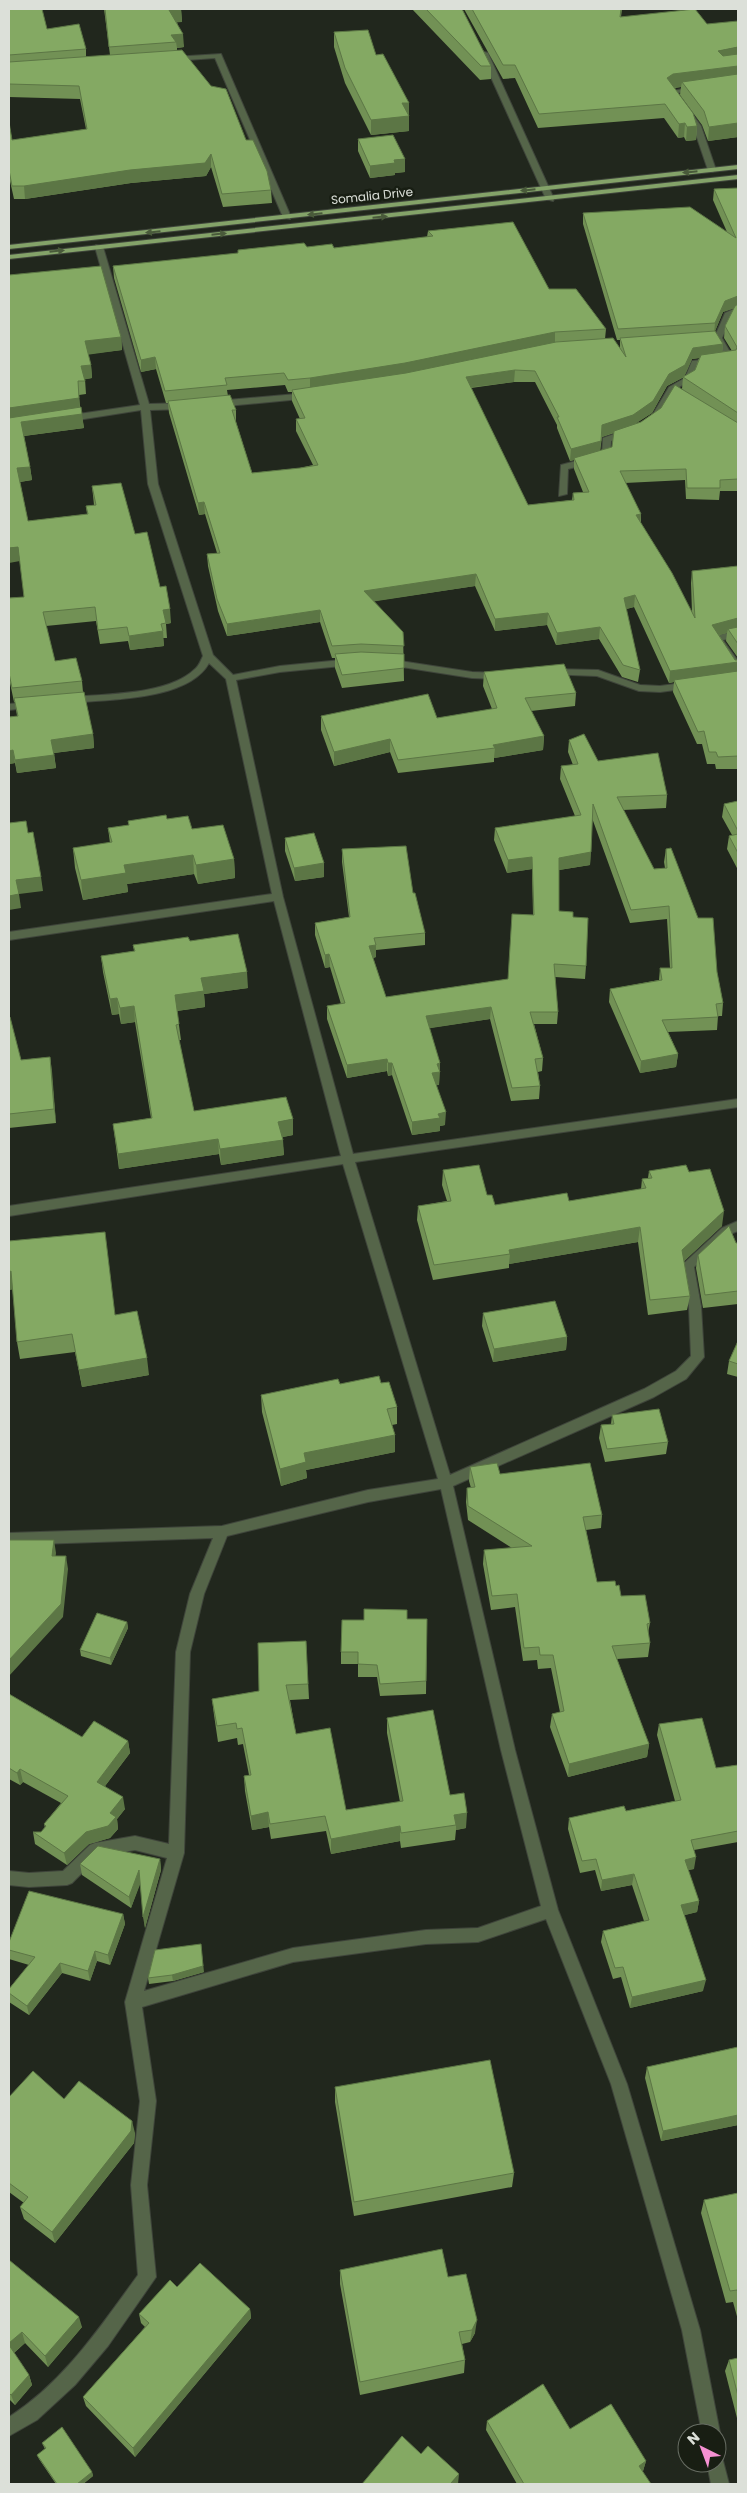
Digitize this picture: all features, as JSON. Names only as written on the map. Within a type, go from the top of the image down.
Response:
[{"type":"main road","name":"Somalia Drive","points":[[9,247],[738,167]]},
{"type":"main road","name":"Somalia Drive","points":[[9,256],[738,177]]},
{"type":"street","points":[[482,49],[550,198]]},
{"type":"street","points":[[168,60],[218,56],[287,217]]},
{"type":"street","points":[[702,88],[672,92],[697,126],[712,170]]},
{"type":"street","points":[[99,247],[145,407],[153,484],[208,656],[231,678],[278,897],[348,1159],[446,1483],[508,1750],[550,1910],[622,2094],[692,2330],[708,2423]]},
{"type":"street","points":[[718,338],[728,315],[738,310]]},
{"type":"street","points":[[690,340],[718,338]]},
{"type":"street","points":[[562,494],[564,467],[607,456],[606,440],[639,427],[656,416],[676,391],[689,379],[695,363],[730,359],[718,338]]},
{"type":"street","points":[[57,420],[145,407],[199,405],[319,394]]},
{"type":"street","points":[[738,634],[717,638],[738,668]]},
{"type":"street","points":[[56,702],[141,692],[176,684],[199,672],[208,656]]},
{"type":"street","points":[[231,678],[289,668],[361,661]]},
{"type":"street","points":[[379,662],[407,663],[450,674],[491,677],[509,676]]},
{"type":"street","points":[[536,674],[598,673],[639,688],[660,689],[699,683]]},
{"type":"street","points":[[9,708],[37,704]]},
{"type":"street","points":[[9,936],[278,897]]},
{"type":"street","points":[[9,1211],[348,1159],[738,1103]]},
{"type":"street","points":[[9,1539],[222,1532],[368,1496],[446,1483],[649,1393],[681,1375],[698,1357],[695,1306],[687,1266],[726,1231],[738,1226]]},
{"type":"street","points":[[9,2427],[31,2415],[78,2370],[147,2277],[139,2185],[148,2101],[133,2002],[176,1853],[183,1652],[197,1594],[222,1532]]},
{"type":"street","points":[[9,1878],[29,1880],[67,1878],[95,1850],[135,1844],[176,1853]]},
{"type":"street","points":[[133,2002],[293,1955],[426,1937],[478,1936],[550,1910]]},
{"type":"building","points":[[9,9],[42,9],[47,29],[79,24],[86,49],[9,55]]},
{"type":"building","points":[[105,9],[178,9],[169,10],[183,34],[171,35],[176,42],[109,47]]},
{"type":"building","points":[[426,9],[462,9],[491,66],[481,66]]},
{"type":"building","points":[[472,9],[621,9],[620,17],[695,9],[707,24],[738,21],[738,47],[718,51],[723,56],[738,54],[738,66],[673,74],[667,78],[693,113],[697,126],[687,127],[685,123],[679,124],[665,104],[539,114],[515,65],[503,65]]},
{"type":"building","points":[[368,30],[376,55],[383,54],[409,103],[402,103],[409,116],[371,120],[345,68],[334,32]]},
{"type":"building","points":[[182,50],[211,86],[226,89],[246,140],[253,140],[267,171],[271,190],[222,194],[211,154],[205,163],[130,170],[24,186],[12,186],[9,170],[9,122],[12,140],[87,129],[79,86],[9,84],[9,62]]},
{"type":"building","points":[[738,74],[738,123],[709,127],[704,111],[682,82]]},
{"type":"building","points":[[393,135],[405,159],[394,160],[395,163],[370,166],[358,139]]},
{"type":"building","points":[[738,188],[738,296],[725,301],[715,323],[618,329],[583,213],[690,207],[736,238],[714,189]]},
{"type":"building","points":[[513,222],[549,289],[576,289],[606,329],[555,332],[405,363],[310,378],[288,380],[284,373],[225,378],[227,385],[165,391],[155,357],[141,360],[113,266],[238,253],[238,250],[304,243],[307,247],[332,244],[334,248],[433,236],[428,231]]},
{"type":"building","points":[[101,266],[121,337],[85,341],[91,365],[81,366],[85,381],[78,381],[79,398],[9,408],[9,275]]},
{"type":"building","points":[[738,304],[738,413],[683,377],[695,370],[701,355],[736,350],[737,347],[725,326],[735,306]]},
{"type":"building","points":[[715,331],[723,344],[693,348],[685,365],[669,374],[653,401],[633,415],[602,425],[601,441],[571,449],[557,417],[559,417],[535,371],[515,370],[466,377],[528,505],[574,500],[573,493],[589,492],[574,458],[612,447],[614,431],[641,422],[661,408],[675,385],[738,423],[738,479],[720,480],[720,488],[687,488],[686,469],[620,471],[641,514],[636,515],[672,573],[695,618],[692,571],[738,566],[738,618],[712,625],[738,662],[670,671],[635,595],[624,598],[640,670],[623,665],[600,627],[557,633],[548,613],[495,619],[476,574],[364,591],[403,632],[404,646],[361,644],[332,646],[320,610],[227,624],[217,599],[207,554],[220,553],[204,502],[198,503],[168,401],[230,395],[236,410],[232,410],[252,473],[300,468],[318,465],[296,419],[305,418],[292,390],[406,373],[556,342],[613,338],[626,357],[620,338]]},
{"type":"building","points":[[81,407],[82,414],[21,422],[30,467],[17,468],[28,521],[88,514],[86,506],[96,505],[92,486],[121,483],[135,534],[147,532],[160,587],[166,586],[170,609],[163,610],[166,623],[161,624],[163,631],[129,636],[127,627],[98,630],[95,607],[43,612],[55,661],[76,658],[82,681],[12,688],[9,673],[9,598],[24,597],[18,547],[9,548],[9,418]]},
{"type":"building","points":[[738,627],[738,644],[728,629]]},
{"type":"building","points":[[361,652],[404,654],[404,668],[342,675],[335,654]]},
{"type":"building","points":[[564,664],[576,693],[525,698],[544,736],[493,745],[495,748],[398,760],[390,739],[334,752],[321,716],[428,694],[437,718],[497,708],[484,672]]},
{"type":"building","points":[[738,671],[738,756],[718,757],[716,752],[709,752],[704,731],[698,732],[674,680]]},
{"type":"building","points":[[84,692],[93,734],[51,740],[54,755],[15,760],[13,750],[9,751],[9,717],[18,716],[14,698]]},
{"type":"building","points":[[584,734],[598,761],[658,753],[667,795],[617,797],[654,869],[667,868],[666,849],[671,848],[698,918],[713,918],[717,972],[723,1003],[716,1004],[718,1017],[662,1020],[678,1054],[641,1061],[610,989],[662,980],[660,968],[672,968],[669,906],[631,910],[593,804],[591,852],[559,858],[559,911],[573,912],[573,917],[588,918],[586,966],[554,964],[558,1012],[530,1012],[543,1058],[535,1059],[540,1086],[512,1088],[491,1007],[426,1016],[440,1063],[437,1064],[440,1072],[432,1073],[446,1112],[438,1114],[440,1118],[412,1122],[392,1063],[388,1063],[387,1059],[347,1065],[327,1006],[345,1003],[329,954],[325,955],[315,923],[350,917],[342,849],[406,846],[413,893],[415,893],[425,933],[374,938],[376,945],[369,946],[386,997],[508,979],[512,914],[534,915],[532,857],[508,860],[495,828],[581,815],[561,766],[578,764],[569,740]]},
{"type":"building","points":[[738,801],[738,831],[724,804]]},
{"type":"building","points":[[166,815],[167,819],[188,816],[192,829],[223,825],[234,859],[196,865],[193,855],[124,865],[126,873],[81,880],[73,848],[112,842],[108,828],[129,825],[128,821]]},
{"type":"building","points":[[26,821],[28,833],[33,832],[41,877],[16,880],[19,894],[9,896],[9,823]]},
{"type":"building","points":[[314,833],[324,863],[294,868],[285,838]]},
{"type":"building","points":[[738,834],[738,853],[729,836]]},
{"type":"building","points":[[238,934],[247,972],[201,978],[204,991],[175,995],[179,1024],[176,1025],[194,1111],[286,1097],[293,1119],[278,1122],[283,1140],[220,1149],[218,1139],[118,1154],[113,1124],[152,1118],[134,1006],[120,1008],[117,998],[110,999],[101,956],[135,951],[133,945],[188,937],[190,941]]},
{"type":"building","points":[[9,1017],[21,1060],[50,1057],[54,1109],[9,1114]]},
{"type":"building","points":[[479,1165],[487,1195],[492,1195],[495,1205],[567,1193],[569,1201],[646,1188],[642,1179],[652,1178],[649,1171],[686,1165],[689,1172],[710,1169],[724,1211],[682,1250],[690,1296],[650,1300],[640,1227],[509,1250],[510,1254],[434,1265],[418,1206],[451,1201],[443,1170]]},
{"type":"building","points":[[729,1226],[736,1243],[738,1243],[738,1291],[705,1295],[698,1255]]},
{"type":"building","points":[[105,1232],[115,1315],[137,1311],[147,1358],[79,1370],[72,1334],[17,1342],[11,1271],[9,1272],[9,1241]]},
{"type":"building","points":[[555,1301],[567,1337],[494,1349],[483,1313]]},
{"type":"building","points":[[738,1341],[738,1364],[729,1361]]},
{"type":"building","points":[[379,1376],[381,1383],[389,1382],[397,1407],[387,1409],[395,1435],[304,1453],[306,1462],[280,1469],[261,1395],[338,1379],[340,1384]]},
{"type":"building","points":[[659,1409],[668,1442],[607,1449],[601,1425],[614,1424],[612,1415]]},
{"type":"building","points":[[497,1463],[500,1474],[590,1463],[602,1515],[583,1517],[597,1582],[615,1581],[616,1586],[619,1585],[621,1596],[645,1595],[650,1623],[647,1624],[650,1643],[612,1646],[649,1744],[569,1764],[552,1714],[564,1711],[553,1655],[540,1655],[539,1647],[524,1648],[517,1594],[492,1596],[484,1550],[532,1546],[468,1506],[467,1488],[475,1487],[470,1467]]},
{"type":"building","points":[[9,1540],[54,1540],[52,1556],[66,1556],[61,1604],[9,1660]]},
{"type":"building","points":[[364,1609],[407,1610],[407,1619],[427,1619],[426,1681],[380,1684],[377,1665],[358,1664],[358,1652],[341,1652],[342,1620],[364,1620]]},
{"type":"building","points":[[97,1613],[127,1622],[110,1658],[80,1650]]},
{"type":"building","points":[[306,1641],[308,1684],[286,1685],[296,1734],[330,1728],[346,1810],[403,1801],[387,1718],[433,1710],[450,1795],[464,1793],[467,1813],[454,1815],[456,1825],[401,1833],[400,1826],[331,1839],[325,1816],[270,1824],[268,1812],[251,1816],[244,1776],[251,1775],[242,1728],[237,1729],[236,1723],[217,1726],[212,1699],[259,1691],[258,1643]]},
{"type":"building","points":[[9,1694],[82,1737],[94,1721],[128,1741],[97,1782],[123,1797],[110,1813],[116,1817],[108,1826],[86,1832],[64,1853],[33,1832],[41,1832],[46,1826],[44,1824],[68,1796],[20,1769],[17,1773],[9,1768]]},
{"type":"building","points":[[702,1718],[716,1768],[738,1765],[738,1831],[691,1840],[696,1857],[685,1860],[699,1901],[681,1905],[706,1980],[632,1997],[623,1967],[615,1968],[603,1931],[649,1920],[634,1874],[602,1880],[596,1859],[582,1861],[569,1818],[624,1806],[626,1811],[681,1800],[659,1724]]},
{"type":"building","points":[[98,1846],[160,1859],[143,1917],[139,1870],[129,1897],[80,1864]]},
{"type":"building","points":[[29,1891],[123,1914],[108,1955],[95,1951],[88,1971],[60,1963],[27,2006],[9,1993],[9,1989],[35,1957],[9,1950],[9,1942]]},
{"type":"building","points":[[201,1944],[203,1966],[172,1975],[148,1978],[155,1950]]},
{"type":"building","points":[[738,2047],[738,2115],[663,2131],[647,2067]]},
{"type":"building","points":[[490,2060],[514,2173],[354,2202],[335,2087]]},
{"type":"building","points":[[33,2071],[64,2099],[79,2081],[132,2121],[131,2131],[52,2232],[20,2207],[28,2197],[9,2183],[9,2097]]},
{"type":"building","points":[[738,2193],[738,2293],[737,2290],[730,2291],[704,2200]]},
{"type":"building","points":[[442,2249],[448,2277],[466,2274],[477,2320],[472,2330],[459,2332],[465,2360],[360,2382],[340,2270]]},
{"type":"building","points":[[9,2260],[79,2317],[45,2356],[22,2332],[9,2343]]},
{"type":"building","points":[[200,2263],[250,2309],[133,2448],[83,2397],[149,2323],[139,2314],[170,2280],[177,2287]]},
{"type":"building","points":[[9,2345],[29,2375],[11,2395],[9,2393]]},
{"type":"building","points":[[738,2358],[738,2396],[729,2360]]},
{"type":"building","points":[[543,2384],[570,2429],[611,2404],[646,2461],[639,2466],[651,2484],[524,2484],[487,2421]]},
{"type":"building","points":[[62,2427],[92,2472],[77,2484],[57,2484],[37,2455],[46,2448],[42,2443]]},
{"type":"building","points":[[402,2436],[421,2454],[428,2446],[459,2474],[452,2484],[362,2484]]}]
